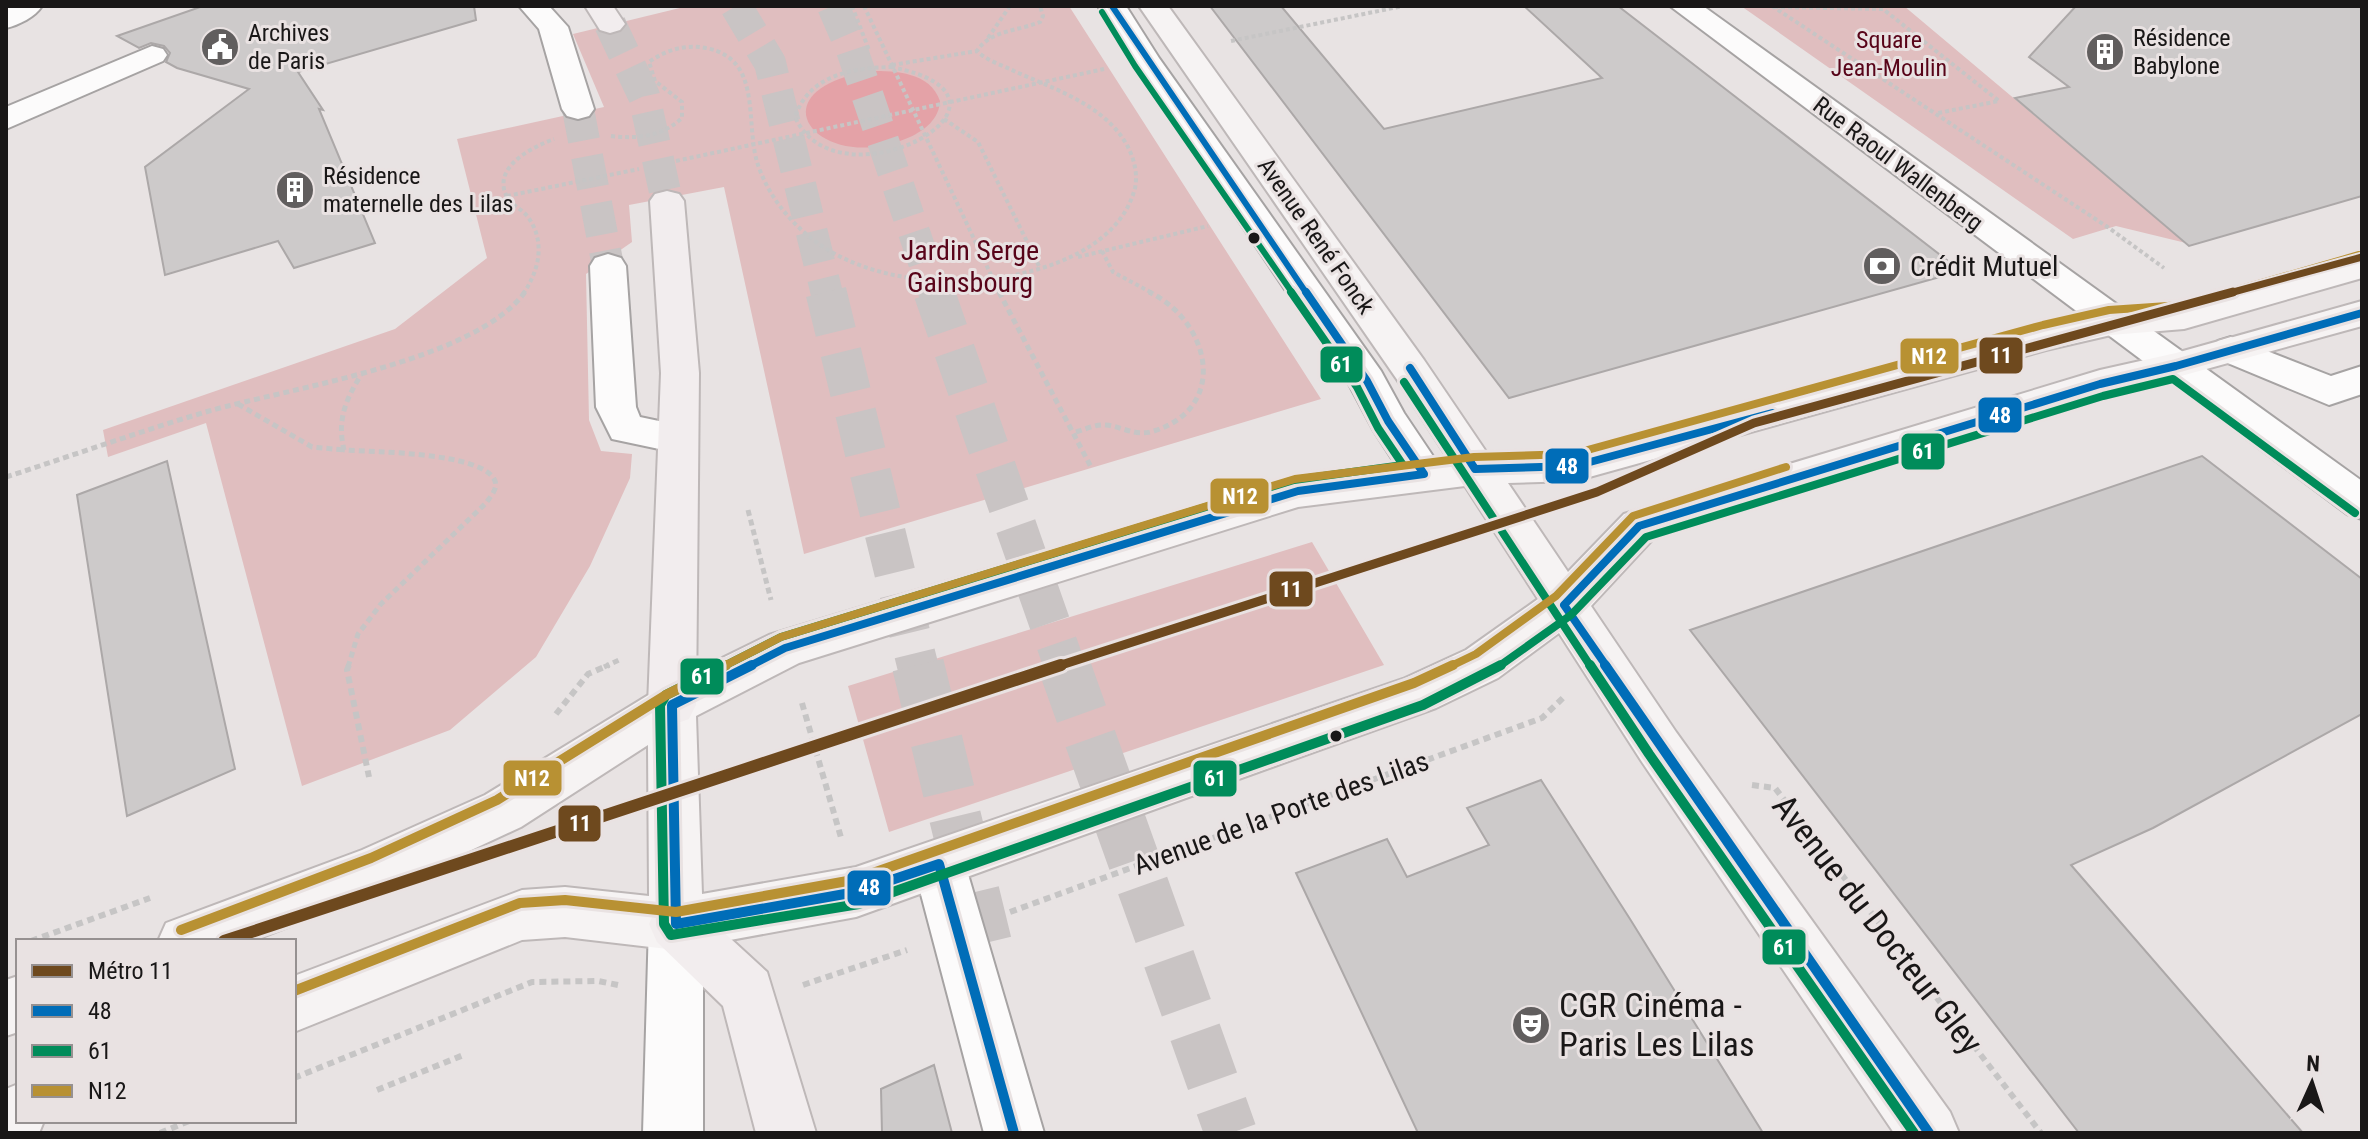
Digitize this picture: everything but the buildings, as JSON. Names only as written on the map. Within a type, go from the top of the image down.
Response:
[{"type":"highway","points":[[667,201],[680,373],[672,705]]},
{"type":"highway","points":[[676,924],[747,991],[786,1133]]},
{"type":"main road","name":"Avenue René Fonck","points":[[1153,6],[1410,369],[1564,605]]},
{"type":"main road","points":[[190,939],[376,869],[503,811],[672,705],[785,648],[1298,491],[1475,469],[1575,466],[2111,322],[2184,317],[2362,266]]},
{"type":"main road","points":[[296,1003],[522,915],[565,912],[676,924],[856,892],[1419,694],[1482,664],[1564,605],[1639,526],[2100,384],[2176,366],[2362,313]]},
{"type":"main road","points":[[1564,605],[1929,1133]]},
{"type":"main road","points":[[672,705],[676,924]]},
{"type":"street","points":[[6,19],[28,6]]},
{"type":"street","points":[[533,6],[553,27],[578,109]]},
{"type":"street","name":"Avenue René Fonck","points":[[1112,6],[1367,381],[1388,421],[1424,474]]},
{"type":"street","name":"Rue Raoul Wallenberg","points":[[1684,6],[2111,322],[2362,503]]},
{"type":"street","points":[[6,119],[152,55]]},
{"type":"street","points":[[608,266],[616,407],[626,429],[678,438]]},
{"type":"street","points":[[2231,350],[2329,391],[2362,380]]},
{"type":"street","points":[[939,864],[1014,1133]]},
{"type":"street","points":[[673,1133],[676,924]]},
{"type":"path","points":[[852,6],[869,50]]},
{"type":"path","points":[[864,6],[992,278],[1091,467]]},
{"type":"path","points":[[988,39],[1010,6]]},
{"type":"path","points":[[977,51],[980,44],[988,39],[1040,22],[1043,16],[1040,6]]},
{"type":"path","points":[[1225,42],[1403,6]]},
{"type":"path","points":[[1773,6],[1883,9],[1999,101],[1938,113]]},
{"type":"path","points":[[1773,6],[1938,113],[2164,268]]},
{"type":"path","points":[[606,136],[636,139],[672,129],[682,118],[682,102],[653,82],[648,72],[649,62],[668,50],[698,47],[713,50],[740,69],[748,86],[753,145],[766,181],[788,217],[809,238],[836,256],[874,270],[940,281],[992,278],[1210,225]]},
{"type":"path","points":[[890,66],[928,76],[944,89],[949,102],[944,119],[926,138],[895,149],[863,154],[833,151],[802,134],[797,126],[796,108],[809,91],[845,72],[977,51],[1038,84],[1078,101],[1109,121],[1126,142],[1137,168],[1133,200],[1121,219],[1096,243],[1069,259]]},
{"type":"path","points":[[714,153],[1109,68]]},
{"type":"path","points":[[944,119],[978,142],[1040,268]]},
{"type":"path","points":[[6,477],[238,404],[361,374],[468,336],[498,319],[523,295],[539,265],[539,242],[528,217],[506,196],[504,185],[510,165],[531,148],[563,138]]},
{"type":"path","points":[[506,196],[620,173]]},
{"type":"path","points":[[1075,432],[1104,424],[1124,433],[1146,434],[1181,419],[1202,389],[1205,364],[1187,321],[1171,304],[1115,275],[1106,265],[1102,251]]},
{"type":"path","points":[[344,450],[338,430],[342,405],[361,374]]},
{"type":"path","points":[[238,404],[312,447],[466,461],[488,471],[495,479],[495,489],[486,503],[381,604],[358,634],[347,670],[369,777]]},
{"type":"path","points":[[748,510],[771,600]]},
{"type":"path","points":[[802,703],[843,843]]},
{"type":"path","name":"Avenue de la Porte des Lilas","points":[[1021,907],[1542,718]]},
{"type":"path","name":"Avenue du Docteur Gley","points":[[1680,776],[1775,788],[2041,1133]]},
{"type":"path","points":[[809,984],[907,950]]},
{"type":"path","points":[[296,1077],[532,982],[598,981]]},
{"type":"path","points":[[377,1090],[466,1054]]},
{"type":"path","points":[[160,1133],[184,1123]]},
{"type":"green space","name":"Jardin Serge Gainsbourg","points":[[688,6],[1069,6],[1321,399],[804,554],[724,187],[629,205],[632,242],[586,274],[589,420],[601,451],[632,454],[630,478],[590,566],[536,657],[450,730],[302,786],[206,423],[108,457],[103,430],[395,329],[487,258],[457,139],[604,107],[573,34]]},
{"type":"green space","name":"Square Jean-Moulin","points":[[1741,6],[1904,6],[2186,243],[2116,226],[2073,239]]},
{"type":"green space","points":[[1312,542],[1384,665],[889,832],[848,686]]},
{"type":"shaded area","points":[[870,71],[911,75],[928,84],[940,101],[934,118],[910,137],[878,147],[849,147],[827,139],[811,127],[806,112],[812,96],[833,82]]},
{"type":"tunnel","points":[[736,6],[770,63],[827,294]]},
{"type":"tunnel","points":[[833,6],[852,50],[935,294]]},
{"type":"tunnel","points":[[610,24],[644,96],[667,201]]},
{"type":"tunnel","points":[[578,109],[608,266]]},
{"type":"tunnel","points":[[826,292],[918,667]]},
{"type":"tunnel","points":[[934,292],[1065,667]]},
{"type":"tunnel","points":[[918,665],[989,956]]},
{"type":"tunnel","points":[[1064,665],[1231,1133]]},
{"type":"metro line","name":"11","points":[[230,939],[1263,598],[1597,492],[1754,423],[2362,257]]},
{"type":"transit line","name":"48","points":[[1014,1133],[939,864],[856,892],[676,924],[672,705],[785,648],[1298,491],[1424,474],[1388,421],[1367,381],[1145,59],[1112,6]]},
{"type":"transit line","name":"61","points":[[1102,12],[1135,66],[1357,387],[1378,428],[1403,465],[1294,480],[781,637],[666,695],[660,705],[664,924],[671,935],[859,904],[1423,705],[1488,674],[1571,615],[1646,537],[2103,396],[2173,379],[2355,513]]},
{"type":"transit line","name":"N12","points":[[181,930],[371,858],[497,800],[666,695],[781,637],[1295,479],[1474,457],[1573,454],[2043,325],[2109,310],[2182,305],[2359,254]]},
{"type":"transit line","name":"48","points":[[1929,1133],[1564,605],[1639,526],[2100,384],[2176,366],[2362,313]]},
{"type":"transit line","name":"48","points":[[1410,368],[1475,469],[1575,466],[1772,413]]},
{"type":"transit line","name":"61","points":[[1404,382],[1649,754],[1914,1133]]},
{"type":"transit line","name":"N12","points":[[296,990],[520,903],[565,900],[676,912],[853,880],[1414,683],[1476,654],[1556,596],[1633,516],[1786,467]]},
{"type":"place","name":"Archives de Paris","points":[[220,47]]},
{"type":"place","name":"Résidence Babylone","points":[[2105,52]]},
{"type":"place","name":"Résidence maternelle des Lilas","points":[[295,190]]},
{"type":"place","name":"Crédit Mutuel","points":[[1882,266]]},
{"type":"place","name":"CGR Cinéma - Paris Les Lilas","points":[[1531,1025]]}]
